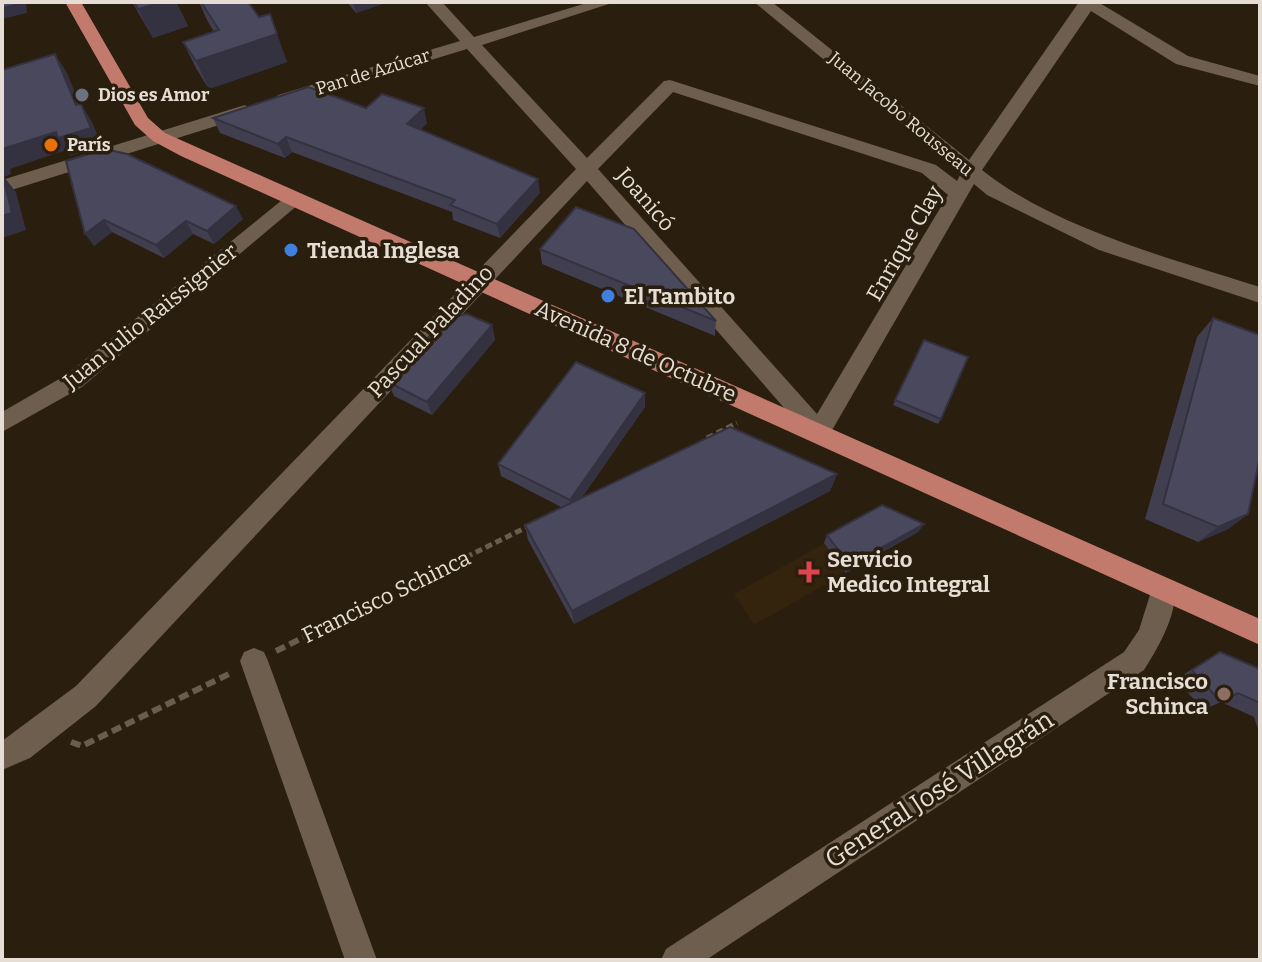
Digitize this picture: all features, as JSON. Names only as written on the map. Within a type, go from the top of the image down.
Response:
[{"type":"main road","name":"Avenida 8 de Octubre","points":[[73,2],[122,93],[141,121],[159,137],[1260,632]]},
{"type":"street","name":"Joanicó","points":[[433,2],[587,169],[819,432]]},
{"type":"street","name":"Pan de Azúcar","points":[[2,187],[607,2]]},
{"type":"street","name":"Juan Jacobo Rousseau","points":[[762,2],[932,141],[1046,217],[1106,245],[1260,295]]},
{"type":"street","points":[[1088,2],[1182,60],[1260,81]]},
{"type":"street","name":"Enrique Clay","points":[[819,432],[974,167],[1088,2]]},
{"type":"street","name":"Pascual Paladino","points":[[11,752],[86,696],[476,282],[670,85],[901,159],[939,174],[959,196]]},
{"type":"street","points":[[901,159],[922,154],[932,141]]},
{"type":"street","name":"Juan Julio Raissignier","points":[[2,423],[74,381],[292,199]]},
{"type":"street","name":"General José Villagrán","points":[[677,960],[1134,661],[1151,636],[1163,590]]},
{"type":"street","points":[[254,661],[361,960]]},
{"type":"path","points":[[696,444],[767,408]]},
{"type":"path","name":"Francisco Schinca","points":[[11,752],[61,737],[82,746],[539,521]]},
{"type":"shaded area","name":"Servicio Medico Integral","points":[[878,513],[918,532],[754,625],[734,594]]},
{"type":"building","points":[[2,2],[21,2],[21,4],[2,8]]},
{"type":"building","points":[[134,2],[163,2],[138,9]]},
{"type":"building","points":[[201,2],[248,2],[259,17],[270,14],[277,34],[196,61],[183,42],[219,30]]},
{"type":"building","points":[[55,54],[76,105],[81,104],[91,128],[58,138],[56,132],[2,149],[2,70]]},
{"type":"building","points":[[308,87],[366,108],[382,94],[424,108],[407,124],[538,179],[497,224],[450,205],[455,200],[286,137],[278,144],[213,118]]},
{"type":"building","points":[[105,149],[127,154],[236,206],[207,231],[186,221],[156,245],[104,220],[85,234],[66,161]]},
{"type":"building","points":[[2,174],[12,213],[2,216]]},
{"type":"building","points":[[576,207],[634,229],[716,321],[540,249]]},
{"type":"building","points":[[467,314],[492,325],[427,402],[388,382],[446,318]]},
{"type":"building","points":[[1213,318],[1260,335],[1260,456],[1248,514],[1218,527],[1163,504]]},
{"type":"building","points":[[924,340],[968,357],[941,419],[895,400]]},
{"type":"building","points":[[576,362],[645,393],[570,500],[498,464]]},
{"type":"building","points":[[730,427],[837,474],[572,611],[525,525]]},
{"type":"building","points":[[882,505],[924,524],[850,565],[827,535]]},
{"type":"building","points":[[1220,652],[1260,669],[1260,703],[1238,693],[1221,702],[1192,670]]},
{"type":"place","name":"Dios es Amor","points":[[82,95]]},
{"type":"place","name":"París","points":[[51,145]]},
{"type":"place","name":"Tienda Inglesa","points":[[291,250]]},
{"type":"place","name":"El Tambito","points":[[608,296]]},
{"type":"place","name":"Servicio Medico Integral","points":[[809,572]]},
{"type":"place","name":"Francisco Schinca","points":[[1224,694]]}]
